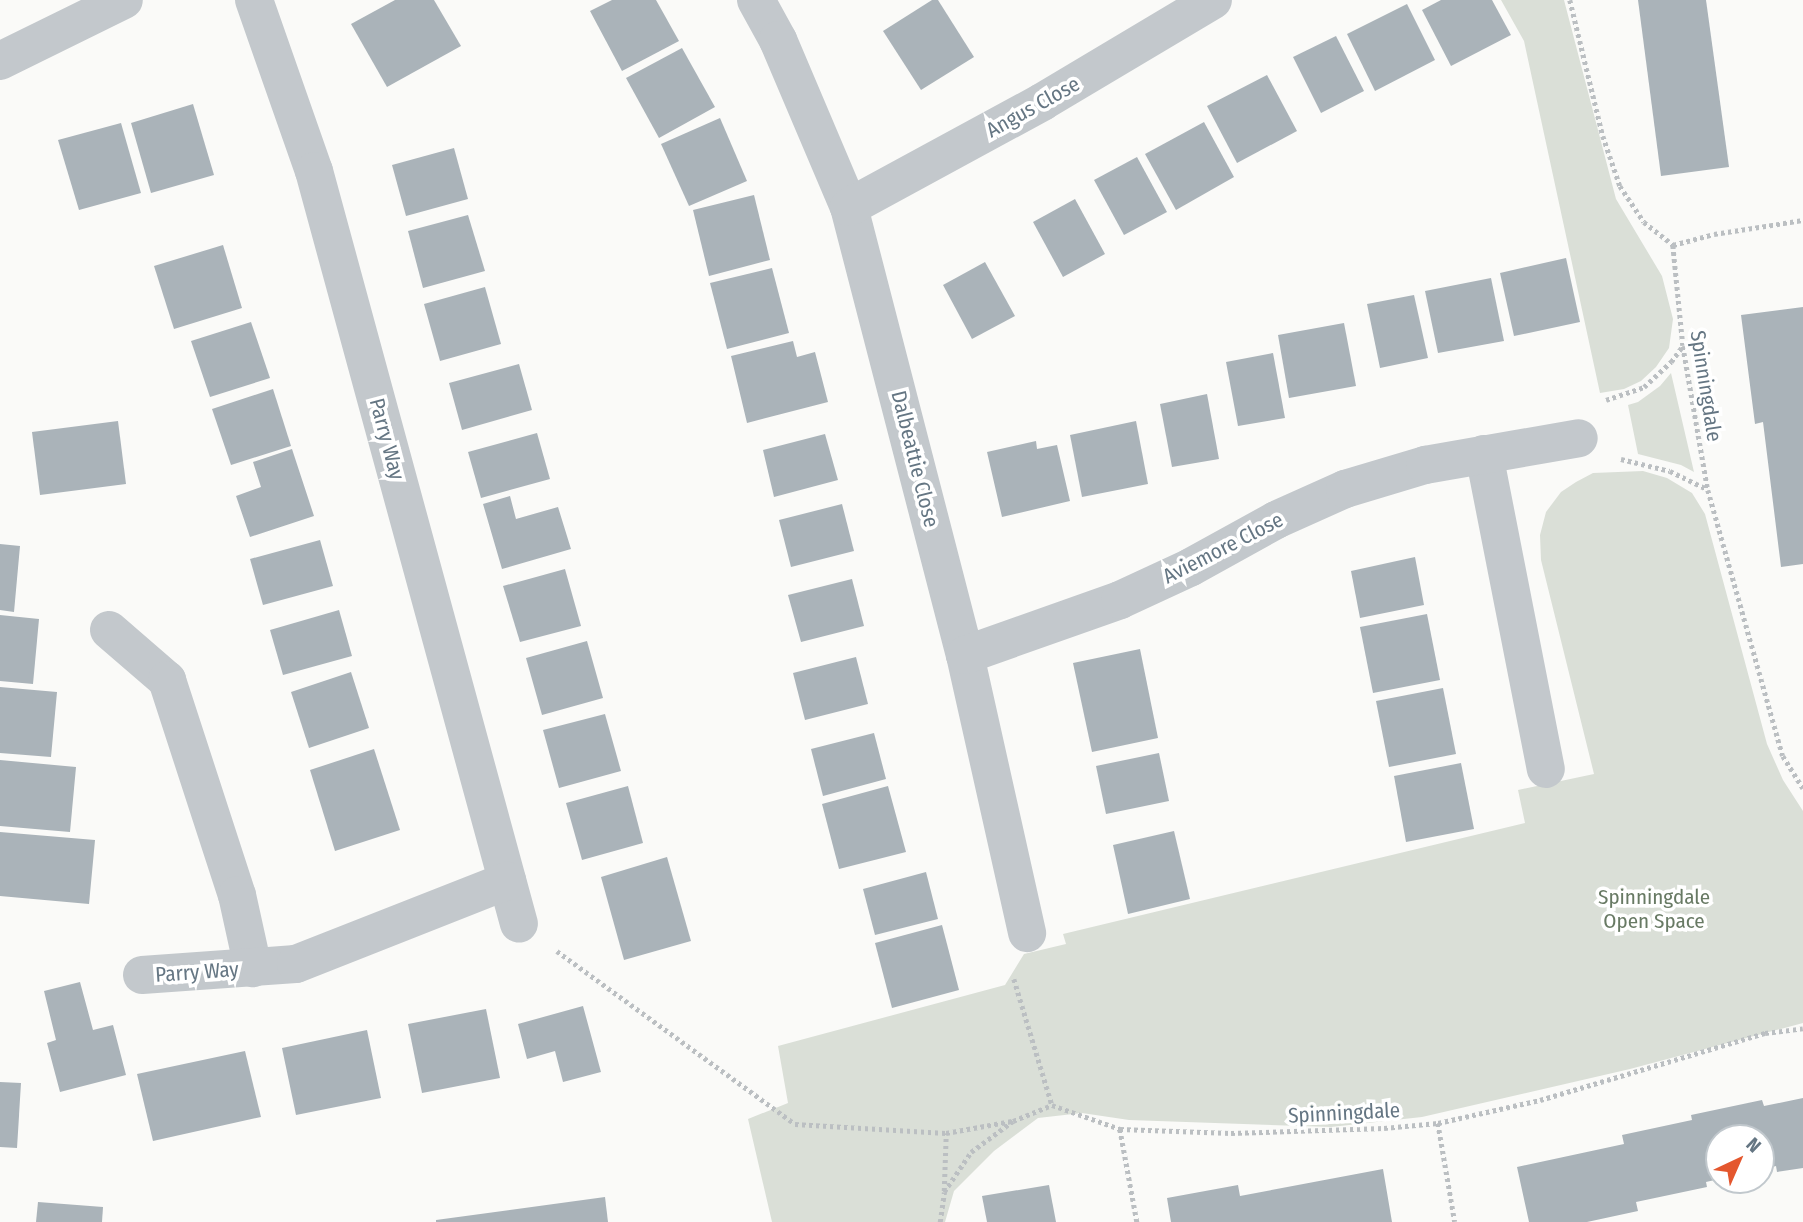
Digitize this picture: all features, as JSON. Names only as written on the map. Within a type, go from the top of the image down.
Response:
[{"type":"street","points":[[0,61],[124,0]]},
{"type":"street","name":"Parry Way","points":[[254,0],[314,171],[519,924]]},
{"type":"street","name":"Dalbeattie Close","points":[[756,0],[778,40],[849,207],[965,655],[1027,933]]},
{"type":"street","name":"Angus Close","points":[[849,207],[1042,102],[1213,0]]},
{"type":"street","name":"Aviemore Close","points":[[965,655],[1120,600],[1191,567],[1285,516],[1345,489],[1425,466],[1595,435]]},
{"type":"street","points":[[1484,454],[1546,769]]},
{"type":"street","name":"Parry Way","points":[[109,630],[167,680],[237,895],[253,968]]},
{"type":"street","name":"Parry Way","points":[[142,975],[296,964],[507,881]]},
{"type":"path","points":[[1570,0],[1603,136],[1620,186],[1644,222],[1673,245],[1714,234],[1803,220]]},
{"type":"path","name":"Spinningdale","points":[[1673,245],[1683,346],[1708,490],[1783,756],[1803,788]]},
{"type":"path","points":[[1683,346],[1671,362],[1644,387],[1604,400],[1595,435],[1614,458],[1670,471],[1708,490]]},
{"type":"path","points":[[519,924],[795,1124],[946,1133],[1013,1121],[1052,1105],[1011,968],[1027,933]]},
{"type":"path","name":"Spinningdale","points":[[1052,1105],[1120,1129],[1231,1133],[1384,1128],[1438,1123],[1554,1096],[1765,1033],[1803,1028]]},
{"type":"path","points":[[944,1192],[971,1152],[1013,1121]]},
{"type":"path","points":[[1438,1123],[1455,1222]]},
{"type":"path","points":[[1120,1129],[1137,1222]]},
{"type":"path","points":[[940,1222],[946,1133]]},
{"type":"green space","points":[[1501,0],[1564,0],[1616,199],[1662,276],[1673,319],[1669,348],[1656,367],[1641,381],[1624,389],[1600,393],[1524,41]]},
{"type":"green space","points":[[1671,373],[1694,472],[1681,465],[1638,454],[1628,405],[1638,402],[1660,386]]},
{"type":"green space","name":"Spinningdale Open Space","points":[[1643,471],[1667,478],[1692,493],[1705,514],[1767,744],[1783,780],[1803,811],[1803,1023],[1630,1069],[1422,1117],[1331,1127],[1129,1120],[1082,1113],[1038,1118],[994,1151],[954,1191],[945,1222],[772,1222],[748,1119],[788,1103],[778,1046],[1005,985],[1024,954],[1066,944],[1063,934],[1525,823],[1518,790],[1594,774],[1541,560],[1540,535],[1546,512],[1561,492],[1576,482],[1593,473]]},
{"type":"building","points":[[395,0],[434,0],[461,46],[387,87],[351,24]]},
{"type":"building","points":[[612,0],[656,0],[679,41],[622,71],[590,11]]},
{"type":"building","points":[[932,0],[938,0],[974,57],[921,90],[883,31]]},
{"type":"building","points":[[1441,0],[1492,0],[1511,35],[1451,66],[1422,10]]},
{"type":"building","points":[[1638,0],[1706,0],[1729,167],[1661,176]]},
{"type":"building","points":[[1407,4],[1435,60],[1375,91],[1347,34]]},
{"type":"building","points":[[1336,36],[1364,91],[1321,113],[1293,57]]},
{"type":"building","points":[[682,48],[715,107],[659,138],[626,78]]},
{"type":"building","points":[[1267,75],[1297,131],[1237,163],[1207,106]]},
{"type":"building","points":[[193,104],[214,175],[151,193],[131,123]]},
{"type":"building","points":[[720,118],[747,181],[689,206],[661,144]]},
{"type":"building","points":[[1204,122],[1234,177],[1176,210],[1145,154]]},
{"type":"building","points":[[121,123],[141,193],[79,210],[58,140]]},
{"type":"building","points":[[454,148],[468,199],[406,216],[392,165]]},
{"type":"building","points":[[1137,157],[1167,212],[1124,235],[1094,180]]},
{"type":"building","points":[[754,195],[770,260],[709,276],[693,210]]},
{"type":"building","points":[[1075,199],[1105,254],[1063,277],[1033,222]]},
{"type":"building","points":[[468,215],[485,271],[423,288],[408,231]]},
{"type":"building","points":[[223,245],[242,308],[174,329],[154,266]]},
{"type":"building","points":[[1566,258],[1580,322],[1514,336],[1500,273]]},
{"type":"building","points":[[985,262],[1015,316],[972,339],[943,285]]},
{"type":"building","points":[[772,268],[789,333],[727,349],[710,283]]},
{"type":"building","points":[[1491,278],[1504,341],[1438,353],[1425,291]]},
{"type":"building","points":[[485,287],[501,344],[440,361],[424,304]]},
{"type":"building","points":[[1414,295],[1428,358],[1380,368],[1367,304]]},
{"type":"building","points":[[1803,307],[1803,564],[1781,567],[1763,422],[1755,424],[1741,315]]},
{"type":"building","points":[[251,322],[270,378],[210,397],[191,341]]},
{"type":"building","points":[[1344,323],[1356,386],[1289,398],[1278,335]]},
{"type":"building","points":[[793,341],[797,357],[815,352],[828,402],[747,423],[731,356]]},
{"type":"building","points":[[1273,353],[1285,418],[1238,426],[1226,362]]},
{"type":"building","points":[[519,364],[532,410],[462,430],[449,383]]},
{"type":"building","points":[[273,389],[291,446],[231,465],[212,409]]},
{"type":"building","points":[[1207,394],[1219,459],[1172,467],[1160,404]]},
{"type":"building","points":[[118,421],[126,484],[40,495],[32,432]]},
{"type":"building","points":[[1136,421],[1148,484],[1082,497],[1070,435]]},
{"type":"building","points":[[537,433],[550,479],[481,498],[468,452]]},
{"type":"building","points":[[825,434],[838,480],[774,497],[763,450]]},
{"type":"building","points":[[1036,441],[1037,449],[1057,445],[1070,501],[1002,517],[987,452]]},
{"type":"building","points":[[292,449],[314,516],[250,537],[236,496],[261,487],[253,462]]},
{"type":"building","points":[[510,496],[516,519],[558,507],[571,549],[502,569],[483,504]]},
{"type":"building","points":[[842,504],[854,551],[791,567],[779,520]]},
{"type":"building","points":[[320,540],[333,586],[263,605],[250,559]]},
{"type":"building","points":[[0,544],[20,546],[14,612],[0,610]]},
{"type":"building","points":[[1415,557],[1424,605],[1360,618],[1351,571]]},
{"type":"building","points":[[565,569],[581,626],[520,642],[503,586]]},
{"type":"building","points":[[852,579],[864,626],[801,642],[788,595]]},
{"type":"building","points":[[339,610],[352,656],[283,675],[270,630]]},
{"type":"building","points":[[1427,614],[1440,680],[1373,693],[1360,627]]},
{"type":"building","points":[[0,615],[39,619],[33,684],[0,681]]},
{"type":"building","points":[[587,641],[603,698],[542,715],[526,658]]},
{"type":"building","points":[[1140,649],[1158,738],[1092,752],[1073,663]]},
{"type":"building","points":[[856,657],[868,704],[805,720],[793,673]]},
{"type":"building","points":[[351,672],[369,728],[309,748],[291,692]]},
{"type":"building","points":[[0,687],[57,692],[51,757],[0,753]]},
{"type":"building","points":[[1443,688],[1456,754],[1389,767],[1376,701]]},
{"type":"building","points":[[605,714],[621,771],[559,788],[543,730]]},
{"type":"building","points":[[874,733],[886,779],[823,796],[811,749]]},
{"type":"building","points":[[374,749],[400,830],[335,851],[310,770]]},
{"type":"building","points":[[1159,753],[1169,801],[1106,814],[1096,766]]},
{"type":"building","points":[[0,760],[76,767],[70,832],[0,826]]},
{"type":"building","points":[[1461,763],[1474,829],[1406,842],[1394,776]]},
{"type":"building","points":[[628,786],[643,843],[582,860],[566,803]]},
{"type":"building","points":[[888,786],[906,852],[839,869],[822,804]]},
{"type":"building","points":[[1174,831],[1190,899],[1128,914],[1113,845]]},
{"type":"building","points":[[0,832],[95,840],[89,904],[0,896]]},
{"type":"building","points":[[667,857],[691,941],[624,960],[601,877]]},
{"type":"building","points":[[926,872],[938,919],[875,935],[863,889]]},
{"type":"building","points":[[942,925],[959,990],[892,1008],[875,943]]},
{"type":"building","points":[[80,982],[93,1030],[113,1025],[126,1075],[60,1092],[47,1043],[56,1040],[44,991]]},
{"type":"building","points":[[583,1006],[601,1072],[563,1082],[555,1051],[527,1059],[518,1024]]},
{"type":"building","points":[[486,1009],[500,1078],[422,1093],[408,1024]]},
{"type":"building","points":[[367,1030],[381,1098],[296,1115],[282,1048]]},
{"type":"building","points":[[245,1051],[261,1117],[153,1141],[137,1074]]},
{"type":"building","points":[[0,1082],[21,1083],[17,1148],[0,1147]]},
{"type":"building","points":[[1803,1098],[1803,1168],[1777,1172],[1775,1124],[1705,1124],[1705,1187],[1636,1202],[1638,1211],[1587,1222],[1529,1222],[1517,1167],[1624,1144],[1622,1135],[1692,1120],[1691,1115],[1762,1100],[1764,1106]]},
{"type":"building","points":[[1383,1169],[1392,1222],[1171,1222],[1167,1198],[1238,1185],[1240,1196]]},
{"type":"building","points":[[1049,1185],[1056,1222],[987,1222],[982,1196]]},
{"type":"building","points":[[605,1197],[608,1222],[436,1222],[436,1220]]},
{"type":"building","points":[[38,1202],[103,1207],[102,1222],[36,1222]]}]
